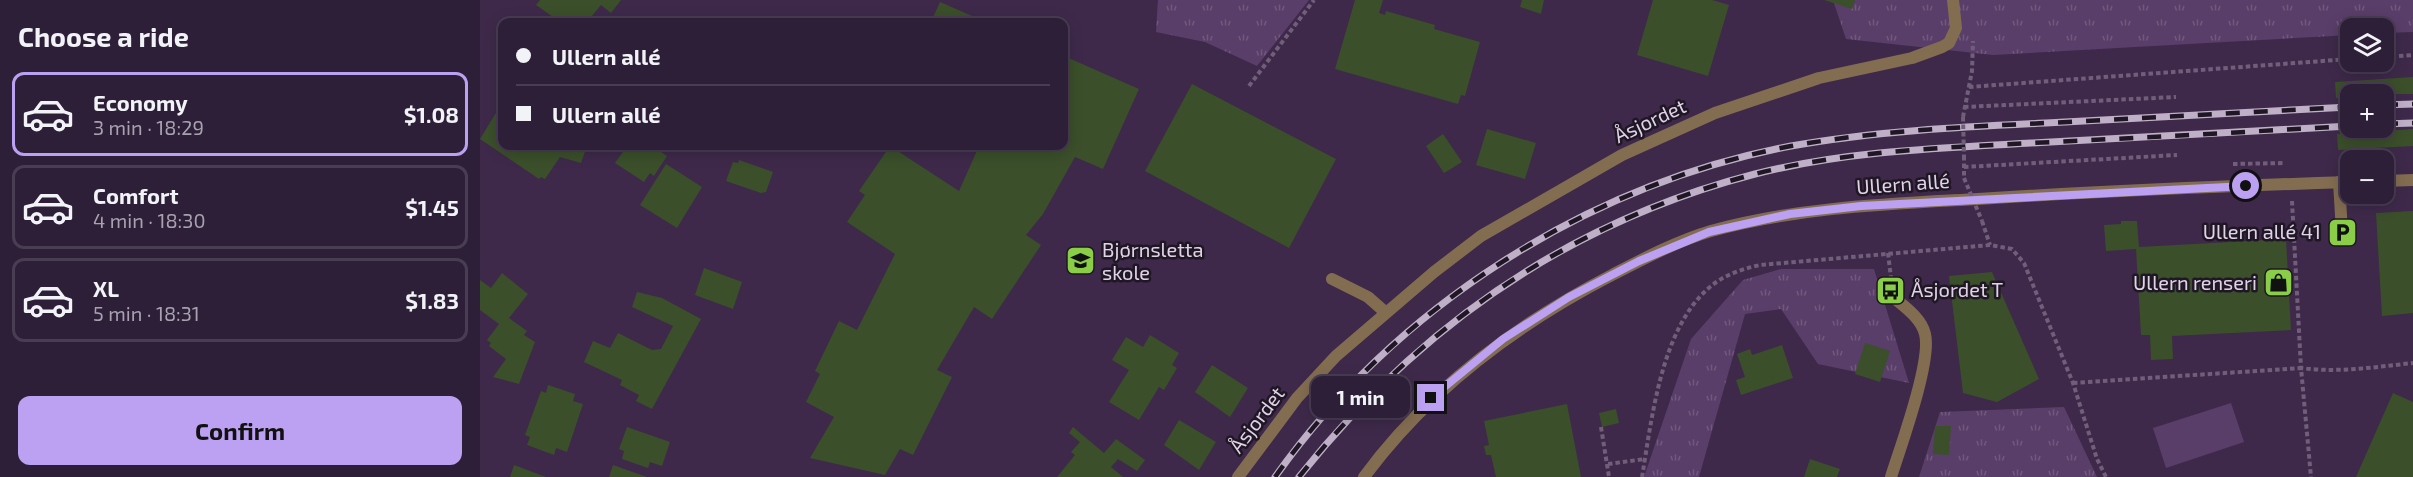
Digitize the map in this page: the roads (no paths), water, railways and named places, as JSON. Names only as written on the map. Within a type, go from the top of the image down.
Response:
[{"type":"street","name":"Åsjordet","points":[[1238,477],[1297,398],[1336,356],[1385,312],[1481,236],[1622,155],[1751,100],[1819,78],[1931,52],[1949,43],[1956,28],[1953,0]]},
{"type":"street","points":[[2394,181],[2413,180]]},
{"type":"street","name":"Ullern allé","points":[[1364,477],[1431,398],[1503,339],[1569,297],[1639,261],[1709,232],[1790,214],[1861,206],[2090,192],[2340,182]]},
{"type":"street","points":[[2342,232],[2344,204]]},
{"type":"street","points":[[1332,279],[1368,297],[1385,312]]},
{"type":"street","points":[[1891,477],[1923,373],[1926,335],[1916,316],[1893,297]]},
{"type":"railway","points":[[2394,105],[2413,104]]},
{"type":"railway","points":[[1275,477],[1324,416],[1378,359],[1437,308],[1502,262],[1570,223],[1641,190],[1715,164],[1791,146],[1918,130],[2340,108]]},
{"type":"railway","points":[[2394,124],[2413,123]]},
{"type":"railway","points":[[1299,477],[1345,423],[1394,373],[1447,328],[1502,287],[1560,251],[1622,220],[1687,195],[1789,166],[1858,155],[1962,147],[2340,127]]},
{"type":"place","name":"Ullern allé 41","points":[[2342,232]]},
{"type":"place","name":"Bjørnsletta skole","points":[[1081,261]]},
{"type":"place","name":"Ullern renseri","points":[[2278,283]]},
{"type":"place","name":"Åsjordet T","points":[[1890,290]]}]
